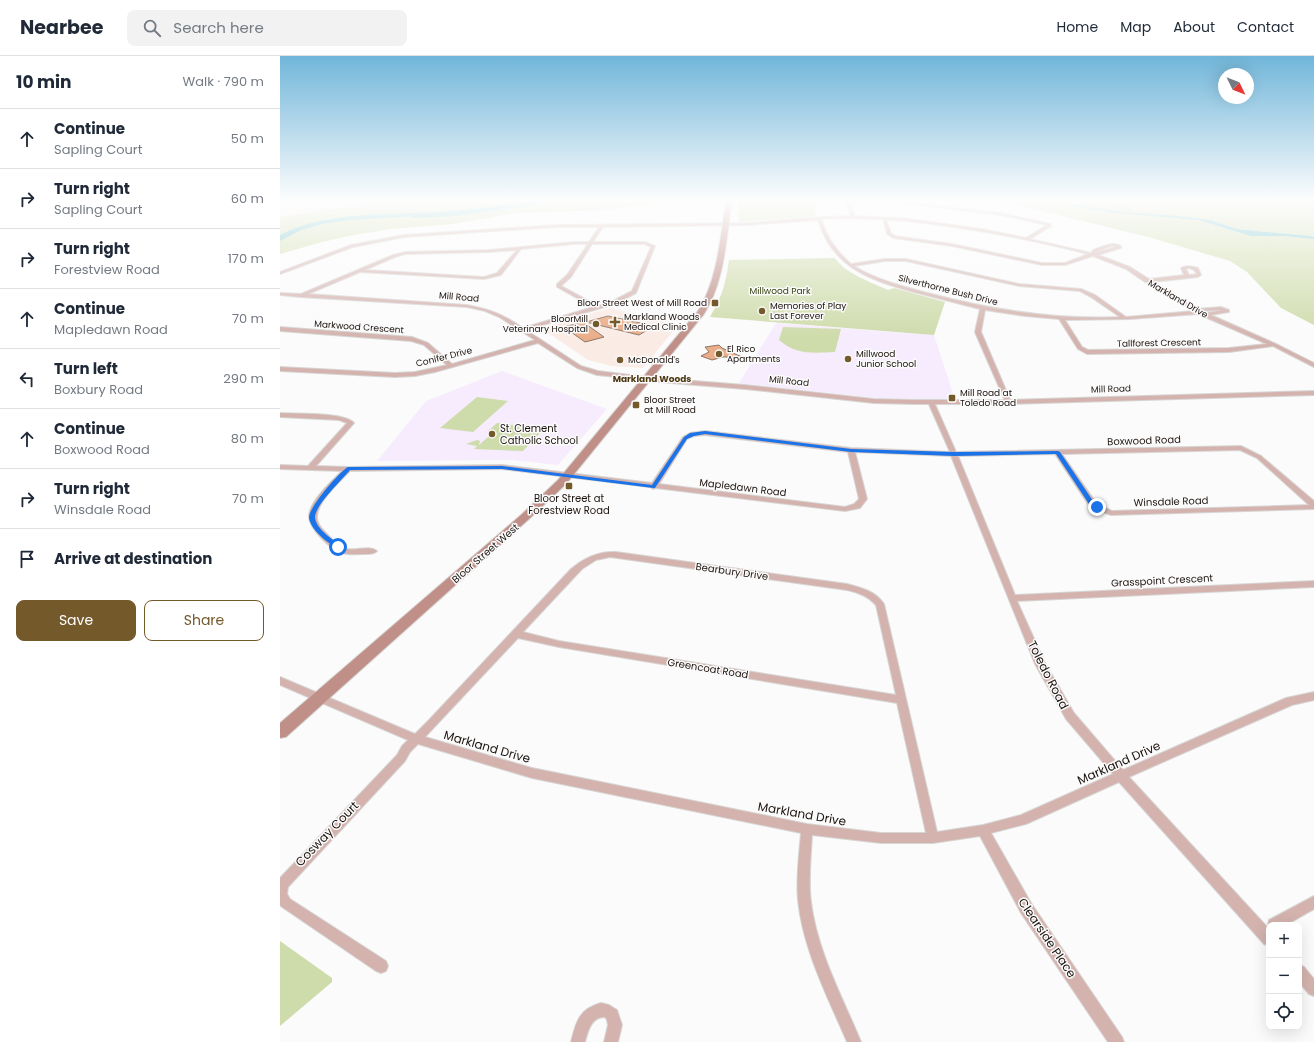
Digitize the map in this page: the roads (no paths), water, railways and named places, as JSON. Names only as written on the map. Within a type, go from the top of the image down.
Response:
[{"type":"main road","name":"Bloor Street West","points":[[280,732],[551,494],[701,312],[709,299],[715,284],[721,247]]},
{"type":"street","name":"Markland Drive","points":[[280,273],[349,247]]},
{"type":"street","points":[[300,296],[394,256],[405,253],[471,252],[529,247]]},
{"type":"street","points":[[588,247],[569,276],[559,285],[559,287],[598,308]]},
{"type":"street","points":[[522,330],[598,308],[621,300],[634,292],[653,247]]},
{"type":"street","name":"Silverthorne Bush Drive","points":[[834,247],[842,259],[851,266],[892,285],[1002,312],[1061,318],[1125,318],[1221,308],[1227,311],[1204,315]]},
{"type":"street","points":[[964,247],[1036,263],[1049,264],[1065,264],[1117,247]]},
{"type":"street","name":"Markland Drive","points":[[1062,247],[1092,254],[1123,266],[1204,315],[1274,345],[1314,365]]},
{"type":"street","points":[[1092,254],[1094,251],[1106,247]]},
{"type":"street","points":[[359,271],[481,278],[498,274],[520,248]]},
{"type":"street","points":[[851,266],[885,260],[906,260],[1019,285],[1081,290],[1125,318]]},
{"type":"street","points":[[1147,280],[1187,276]]},
{"type":"street","name":"Mill Road","points":[[280,294],[476,308],[501,316],[579,367],[597,373],[874,401],[1008,402],[1314,393]]},
{"type":"street","points":[[983,308],[978,332],[1008,402]]},
{"type":"street","name":"Tallforest Crescent","points":[[1061,318],[1080,348],[1087,352],[1229,350],[1274,345]]},
{"type":"street","name":"Markwood Crescent","points":[[280,329],[412,339],[426,344],[452,366]]},
{"type":"street","name":"Conifer Drive","points":[[280,368],[400,375],[425,373],[538,341]]},
{"type":"street","name":"Toledo Road","points":[[931,402],[954,454],[1040,664],[1070,716],[1121,776],[1266,928]]},
{"type":"street","points":[[280,415],[340,418],[351,423],[310,468]]},
{"type":"street","name":"Boxwood Road","points":[[653,486],[683,442],[695,433],[851,450],[954,454],[1241,448],[1259,456],[1314,506]]},
{"type":"street","name":"Mapledawn Road","points":[[280,467],[348,469],[502,467],[567,476],[832,507],[852,508],[861,503],[863,499],[851,450]]},
{"type":"street","name":"Winsdale Road","points":[[1058,453],[1091,502],[1097,507],[1112,513],[1314,506]]},
{"type":"street","points":[[348,469],[321,500],[314,510],[312,518],[316,526],[325,537],[344,551],[373,551]]},
{"type":"street","name":"Bearbury Drive","points":[[416,740],[581,565],[593,557],[609,554],[847,587],[868,593],[880,604],[933,838]]},
{"type":"street","name":"Grasspoint Crescent","points":[[1012,598],[1314,584]]},
{"type":"street","name":"Greencoat Road","points":[[516,634],[559,644],[901,700]]},
{"type":"street","name":"Markland Drive","points":[[280,681],[416,740],[532,773],[807,829],[881,838],[933,838],[983,830],[1022,820],[1290,701],[1314,696]]},
{"type":"street","name":"Cosway Court","points":[[381,966],[286,903],[281,895],[282,885],[298,864],[401,758],[416,740]]},
{"type":"street","points":[[807,829],[804,881],[805,911],[815,946],[854,1042]]},
{"type":"street","name":"Clearside Place","points":[[983,830],[1026,908],[1117,1042]]},
{"type":"street","points":[[1283,922],[1314,902]]},
{"type":"street","points":[[1302,975],[1314,989]]},
{"type":"street","points":[[578,1042],[585,1022],[588,1018],[596,1012],[604,1010],[611,1014],[615,1022],[611,1042]]},
{"type":"place","name":"Bloor Street West of Mill Road","points":[[715,303]]},
{"type":"place","name":"Memories of Play Last Forever","points":[[762,311]]},
{"type":"place","name":"Markland Woods Medical Clinic","points":[[615,322]]},
{"type":"place","name":"BloorMill Veterinary Hospital","points":[[596,324]]},
{"type":"place","name":"El Rico Apartments","points":[[719,354]]},
{"type":"place","name":"Millwood Junior School","points":[[848,359]]},
{"type":"place","name":"McDonald's","points":[[620,360]]},
{"type":"place","name":"Mill Road at Toledo Road","points":[[952,398]]},
{"type":"place","name":"Bloor Street at Mill Road","points":[[636,405]]},
{"type":"place","name":"St. Clement Catholic School","points":[[492,434]]},
{"type":"place","name":"Bloor Street at Forestview Road","points":[[569,486]]},
{"type":"district","name":"Markland Woods","points":[[652,379]]},
{"type":"park label","name":"Millwood Park","points":[[780,291]]}]
